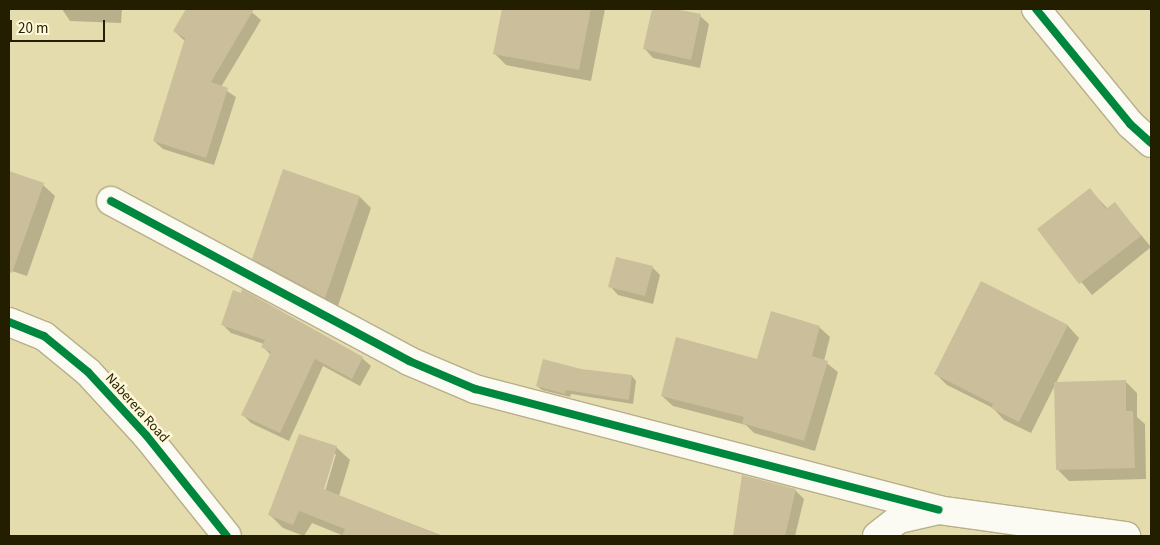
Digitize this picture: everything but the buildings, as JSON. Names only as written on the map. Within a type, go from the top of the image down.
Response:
[{"type":"street","points":[[1036,9],[1130,124],[1151,143]]},
{"type":"street","points":[[111,201],[409,361],[475,389],[938,510],[1126,536]]},
{"type":"street","name":"Naberera Road","points":[[9,322],[44,336],[88,372],[146,435],[227,536]]},
{"type":"street","points":[[877,536],[899,520],[938,510]]},
{"type":"cycle path","points":[[1036,9],[1130,124],[1151,143]]},
{"type":"cycle path","points":[[111,201],[409,361],[475,389],[938,510]]},
{"type":"cycle path","points":[[9,322],[44,336],[88,372],[146,435],[227,536]]}]
